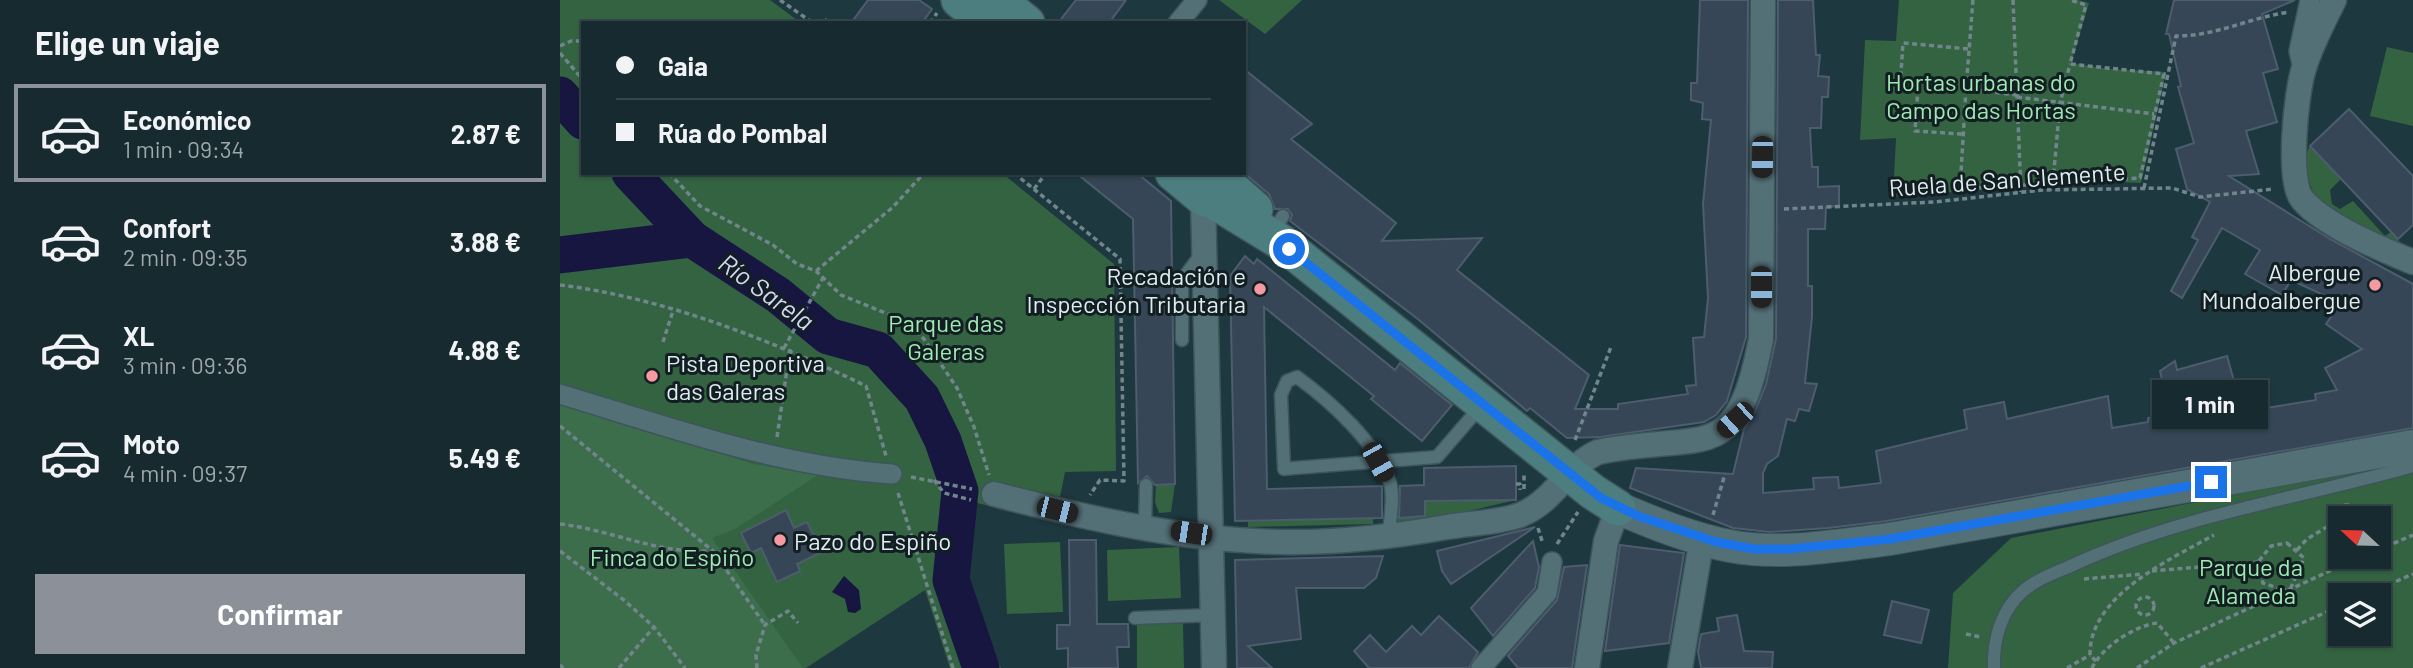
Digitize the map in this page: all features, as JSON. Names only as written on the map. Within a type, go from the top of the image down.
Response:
[{"type":"main road","points":[[959,0],[1008,16]]},
{"type":"main road","points":[[1176,175],[1209,196],[1272,223],[1482,405],[1575,461],[1618,508]]},
{"type":"street","points":[[983,495],[1078,516],[1257,542],[1389,537],[1520,515],[1544,502],[1575,461],[1610,449],[1717,436],[1743,408],[1754,375],[1761,339],[1763,0]]},
{"type":"street","points":[[2334,0],[2303,69],[2297,114],[2295,187],[2302,200],[2321,214],[2381,249],[2413,262]]},
{"type":"street","points":[[1179,21],[1191,2]]},
{"type":"street","points":[[2303,69],[2299,51],[2309,5]]},
{"type":"street","points":[[1209,196],[1205,250],[1214,668]]},
{"type":"street","points":[[560,394],[773,457],[841,471],[892,474]]},
{"type":"street","points":[[1587,668],[1606,541],[1618,508],[1705,533],[1730,546],[1771,549],[1890,539],[2413,446]]},
{"type":"street","points":[[1680,668],[1705,533]]},
{"type":"street","points":[[1481,668],[1547,593],[1549,553]]},
{"type":"lane","points":[[1182,340],[1182,281],[1205,250]]},
{"type":"lane","points":[[1389,537],[1390,484],[1378,462],[1354,428],[1322,396],[1297,377],[1287,381],[1280,395],[1284,470],[1378,462],[1437,457],[1482,405]]},
{"type":"lane","points":[[1994,668],[1998,630],[2007,611],[2023,590],[2050,574],[2112,547],[2226,512],[2413,466]]},
{"type":"lane","points":[[1145,526],[1146,485]]},
{"type":"lane","points":[[1135,618],[1213,615]]},
{"type":"path","points":[[780,0],[810,21]]},
{"type":"path","points":[[1973,0],[1960,189],[2140,178],[2164,74],[2070,64]]},
{"type":"path","points":[[2013,0],[2021,192]]},
{"type":"path","points":[[2053,182],[2060,103],[2086,5],[2070,0]]},
{"type":"path","points":[[2144,188],[2175,36],[2203,36],[2309,5]]},
{"type":"path","points":[[560,46],[571,41],[581,41]]},
{"type":"path","points":[[1962,134],[1915,131],[1918,88],[1900,87],[1903,43],[1969,49]]},
{"type":"path","points":[[560,53],[581,78]]},
{"type":"path","points":[[1966,89],[2154,114]]},
{"type":"path","points":[[671,175],[700,206],[773,245],[797,264],[824,276],[841,295],[905,321],[938,355],[974,427],[983,495]]},
{"type":"path","points":[[816,271],[893,207],[922,175]]},
{"type":"path","points":[[1016,175],[1120,258],[1124,481],[1100,480]]},
{"type":"path","points":[[1034,189],[1044,175]]},
{"type":"path","name":"Ruela de San Clemente","points":[[1761,209],[1935,202],[2021,192],[2172,188],[2200,197],[2295,187]]},
{"type":"path","points":[[773,457],[786,389],[787,349],[824,276]]},
{"type":"path","points":[[560,285],[631,296],[787,349],[866,386],[953,668]]},
{"type":"path","points":[[663,342],[673,311]]},
{"type":"path","points":[[1575,461],[1611,347]]},
{"type":"path","points":[[560,426],[713,551],[765,625]]},
{"type":"path","points":[[1524,474],[1524,494]]},
{"type":"path","points":[[1705,533],[1725,474]]},
{"type":"path","points":[[934,480],[983,495],[947,495],[934,480]]},
{"type":"path","points":[[1549,553],[1579,510]]},
{"type":"path","points":[[560,524],[579,526],[656,548],[683,552],[713,551]]},
{"type":"path","points":[[1538,525],[1549,553]]},
{"type":"path","points":[[2297,550],[2307,539],[2328,526]]},
{"type":"path","points":[[2090,655],[2094,624],[2147,572],[2218,532]]},
{"type":"path","points":[[2391,544],[2413,535]]},
{"type":"path","points":[[2075,580],[2258,562],[2271,546],[2287,543],[2304,558],[2289,592]]},
{"type":"path","points":[[560,551],[566,559],[625,601],[654,627],[685,668]]},
{"type":"path","points":[[2258,562],[2263,583],[2289,592]]},
{"type":"path","points":[[2137,668],[2174,643],[2336,569]]},
{"type":"path","points":[[2391,584],[2413,574]]},
{"type":"path","points":[[2140,598],[2149,598],[2153,602],[2154,608],[2148,614],[2142,614],[2136,608],[2140,598]]},
{"type":"path","points":[[757,668],[756,655],[765,625],[788,611],[798,623]]},
{"type":"path","points":[[2201,668],[2328,611]]},
{"type":"path","points":[[2148,614],[2151,624]]},
{"type":"path","points":[[2092,668],[2111,646],[2151,624],[2157,623],[2164,628],[2174,643]]},
{"type":"path","points":[[619,668],[654,627]]},
{"type":"path","points":[[2090,655],[2096,661]]},
{"type":"path","points":[[2067,668],[2090,655]]},
{"type":"green space","name":"Parque das Galeras","points":[[560,0],[770,0],[798,21],[581,21],[581,175],[1004,175],[1114,264],[1116,471],[1065,472],[1055,522],[973,502],[963,533],[964,568],[973,602],[1001,668],[950,668],[925,590],[806,668],[560,668]]},
{"type":"green space","points":[[1219,0],[1302,0],[1265,34]]},
{"type":"green space","name":"Hortas urbanas do Campo das Hortas","points":[[1899,0],[2078,0],[2089,3],[2071,63],[2108,69],[2166,72],[2141,183],[2088,181],[1893,197],[1896,138],[1860,140],[1865,40],[1896,41]]},
{"type":"green space","points":[[2387,47],[2413,53],[2413,126],[2370,116]]},
{"type":"green space","points":[[2310,146],[2341,179],[2330,190],[2332,204],[2340,209],[2353,201],[2385,236],[2391,232],[2409,252],[2373,234],[2315,197],[2306,174],[2306,154]]},
{"type":"green space","name":"Finca do Espiño","points":[[560,402],[753,464],[818,475],[735,529],[712,538],[803,668],[560,668]]},
{"type":"green space","name":"Parque da Alameda","points":[[2413,460],[2413,668],[1948,668],[1953,593],[2011,538]]},
{"type":"green space","points":[[1175,484],[1171,512],[1159,513],[1155,502],[1156,485]]},
{"type":"green space","points":[[1516,500],[1426,521],[1394,522],[1395,518],[1425,517],[1425,501]]},
{"type":"green space","points":[[1373,518],[1373,524],[1248,527],[1248,521]]},
{"type":"green space","points":[[1060,542],[1063,612],[1007,614],[1004,544]]},
{"type":"green space","points":[[1179,547],[1181,598],[1108,601],[1107,550]]},
{"type":"green space","points":[[1183,623],[1184,668],[1137,668],[1137,624]]},
{"type":"shaded area","points":[[844,576],[859,590],[861,609],[855,613],[848,612],[845,599],[832,592]]},
{"type":"building","points":[[868,0],[919,0],[932,9],[923,21],[852,21]]},
{"type":"building","points":[[1076,0],[1126,0],[1110,21],[1060,21]]},
{"type":"building","points":[[1700,0],[1748,0],[1746,337],[1727,401],[1716,415],[1704,422],[1600,437],[1567,438],[1530,408],[1527,411],[1419,320],[1290,221],[1292,215],[1288,209],[1275,209],[1269,194],[1246,175],[1246,71],[1312,124],[1291,139],[1396,223],[1382,241],[1482,238],[1457,270],[1589,375],[1575,409],[1618,409],[1618,404],[1688,394],[1686,386],[1696,385],[1693,338],[1704,337],[1708,298],[1703,204],[1711,120],[1702,119],[1703,103],[1691,100],[1691,83],[1697,83]]},
{"type":"building","points":[[1778,0],[1813,0],[1816,55],[1820,55],[1818,76],[1829,77],[1828,97],[1822,97],[1821,128],[1810,128],[1812,167],[1818,167],[1818,187],[1839,186],[1839,206],[1826,207],[1825,229],[1808,229],[1808,286],[1812,286],[1812,317],[1805,383],[1817,384],[1809,411],[1799,409],[1795,421],[1787,419],[1778,456],[1767,464],[1763,473],[1763,493],[1814,489],[1813,478],[1838,477],[1839,488],[1881,483],[1876,451],[1967,429],[1964,410],[2004,402],[2007,419],[2108,396],[2112,428],[2148,422],[2148,418],[2170,414],[2160,371],[2175,361],[2177,370],[2227,356],[2239,399],[2258,396],[2260,409],[2316,400],[2315,394],[2337,390],[2325,368],[2362,349],[2326,324],[2341,303],[2291,280],[2282,295],[2245,274],[2260,250],[2222,228],[2182,298],[2171,291],[2198,240],[2192,237],[2210,202],[2187,189],[2176,149],[2194,143],[2178,87],[2181,86],[2169,34],[2166,34],[2174,0],[2295,0],[2262,14],[2278,69],[2263,73],[2277,122],[2246,131],[2259,174],[2229,176],[2330,239],[2413,284],[2413,428],[1887,521],[1828,528],[1770,532],[1733,528],[1630,488],[1636,468],[1733,474],[1744,429],[1754,414],[1766,384],[1776,339]]},
{"type":"building","points":[[2349,109],[2413,176],[2413,225],[2398,239],[2310,146]]},
{"type":"building","points":[[1078,175],[1139,175],[1171,201],[1175,484],[1155,485],[1147,476],[1138,483],[1133,219]]},
{"type":"building","points":[[1245,256],[1254,264],[1257,259],[1395,370],[1400,363],[1452,405],[1422,441],[1371,399],[1374,396],[1264,307],[1267,489],[1382,486],[1382,518],[1235,521],[1230,276]]},
{"type":"building","points":[[1516,466],[1516,500],[1425,501],[1425,516],[1399,518],[1400,486],[1424,485],[1424,468]]},
{"type":"building","name":"Pazo do Espiño","points":[[786,510],[794,528],[807,522],[822,552],[797,564],[800,571],[777,582],[761,548],[751,553],[741,533]]},
{"type":"building","points":[[1535,527],[1451,584],[1442,571],[1437,551]]},
{"type":"building","points":[[1069,540],[1096,540],[1097,624],[1128,624],[1129,647],[1117,647],[1118,668],[1068,668],[1068,648],[1057,649],[1057,625],[1070,625]]},
{"type":"building","points":[[1533,541],[1539,567],[1535,588],[1493,636],[1471,608]]},
{"type":"building","points":[[1620,545],[1684,553],[1669,643],[1605,651]]},
{"type":"building","points":[[1383,556],[1376,578],[1364,588],[1296,588],[1301,639],[1248,646],[1272,668],[1237,668],[1235,560]]},
{"type":"building","points":[[1587,565],[1572,668],[1518,668],[1508,656],[1557,600],[1564,567]]},
{"type":"building","points":[[1892,601],[1929,610],[1921,643],[1884,635]]},
{"type":"building","points":[[1737,615],[1744,651],[1773,652],[1772,668],[1701,668],[1698,652],[1701,634],[1719,631],[1717,618]]},
{"type":"building","points":[[1439,616],[1478,652],[1469,668],[1369,668],[1354,651],[1370,635],[1386,652],[1412,626],[1421,635]]},
{"type":"waterway","points":[[560,95],[581,119]]},
{"type":"waterway","points":[[632,175],[692,239]]},
{"type":"waterway","name":"Río Sarela","points":[[560,255],[692,239],[778,295],[828,336],[878,350],[922,398],[943,441],[960,491],[951,580],[981,668]]},
{"type":"place","name":"Albergue Mundoalbergue","points":[[2375,285]]},
{"type":"place","name":"Recadación e Inspección Tributaria","points":[[1260,289]]},
{"type":"place","name":"Pista Deportiva das Galeras","points":[[652,376]]},
{"type":"place","name":"Pazo do Espiño","points":[[780,540]]},
{"type":"route","points":[[1289,249],[1601,498],[1638,516],[1730,546],[1790,549],[1890,539],[2211,482]]}]
